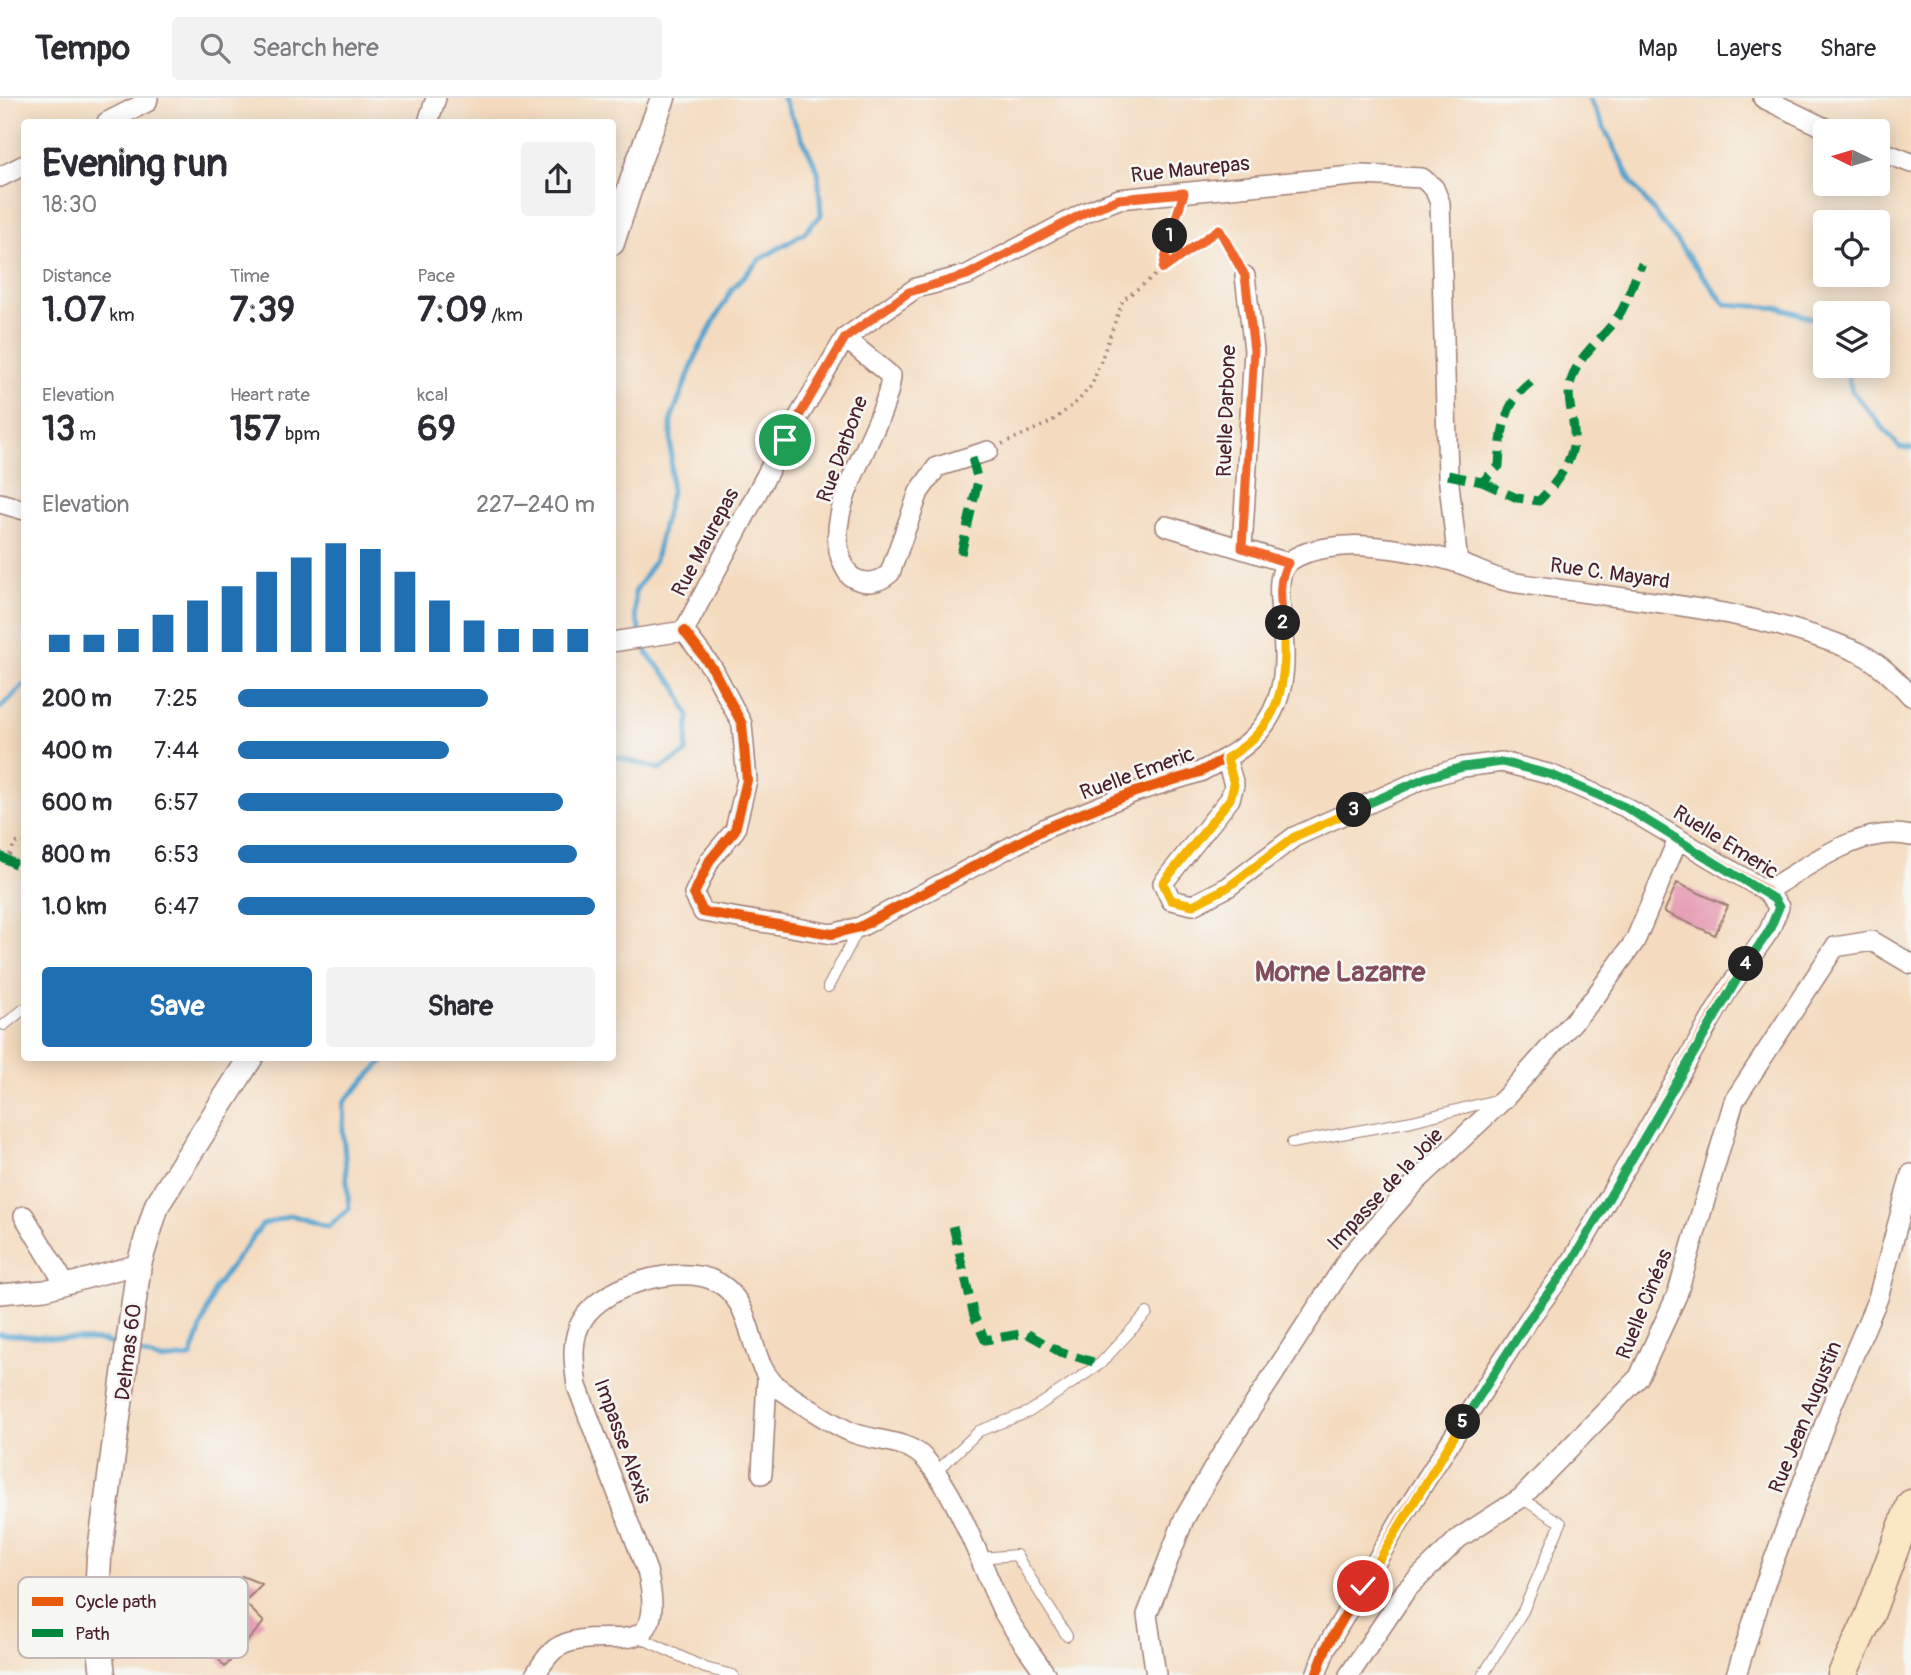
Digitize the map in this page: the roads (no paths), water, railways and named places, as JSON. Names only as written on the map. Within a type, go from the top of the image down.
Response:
[{"type":"main road","points":[[1842,1675],[1869,1617],[1911,1504]]},
{"type":"street","points":[[113,119],[147,102],[148,98]]},
{"type":"street","points":[[429,119],[436,98]]},
{"type":"street","points":[[616,231],[663,98]]},
{"type":"street","points":[[1763,98],[1813,123]]},
{"type":"street","points":[[1890,155],[1911,163]]},
{"type":"street","points":[[0,177],[21,166]]},
{"type":"street","name":"Rue Maurepas","points":[[620,642],[684,631],[785,440],[845,338],[916,288],[967,275],[1086,212],[1119,199],[1362,175],[1422,178],[1434,188],[1440,203],[1448,475],[1458,563]]},
{"type":"street","name":"Ruelle Darbone","points":[[1242,548],[1254,351],[1245,276]]},
{"type":"street","name":"Rue Darbone","points":[[845,338],[891,376],[843,508],[840,555],[850,576],[862,582],[882,580],[890,573],[919,492],[937,467],[988,451]]},
{"type":"street","points":[[0,503],[21,509]]},
{"type":"street","points":[[1166,526],[1288,563],[1282,572],[1280,589],[1286,668],[1282,691],[1270,717],[1247,746],[1227,758]]},
{"type":"street","name":"Rue C. Mayard","points":[[1288,563],[1304,553],[1366,545],[1458,563],[1507,582],[1746,615],[1856,651],[1911,696]]},
{"type":"street","name":"Ruelle Emeric","points":[[684,631],[713,669],[742,724],[747,780],[735,830],[710,860],[694,894],[703,912],[832,934],[860,928],[1046,828],[1135,792],[1200,772],[1227,758],[1234,785],[1230,799],[1163,883],[1171,900],[1193,905],[1228,887],[1294,837],[1425,778],[1463,767],[1502,762],[1552,775],[1625,807],[1766,891],[1779,907],[1769,931],[1729,988],[1572,1261],[1529,1319],[1399,1522],[1326,1648],[1316,1675]]},
{"type":"street","points":[[1766,891],[1852,842],[1895,832],[1911,836]]},
{"type":"street","name":"Impasse de la Joie","points":[[1156,1675],[1147,1615],[1184,1519],[1220,1457],[1351,1255],[1415,1183],[1505,1098],[1595,997],[1635,941],[1678,839]]},
{"type":"street","name":"Ruelle Cinéas","points":[[1349,1675],[1406,1590],[1459,1538],[1521,1498],[1639,1377],[1677,1295],[1734,1101],[1835,947],[1872,941],[1911,964]]},
{"type":"street","name":"Delmas 60","points":[[98,1577],[139,1264],[157,1205],[248,1061]]},
{"type":"street","name":"Rue Jean Augustin","points":[[1736,1675],[1766,1581],[1830,1410],[1878,1298],[1911,1174]]},
{"type":"street","points":[[24,1216],[65,1284]]},
{"type":"street","points":[[0,1294],[32,1293],[139,1264]]},
{"type":"street","name":"Impasse Alexis","points":[[641,1638],[653,1615],[653,1599],[647,1571],[577,1386],[574,1359],[576,1337],[582,1319],[594,1305],[642,1281],[663,1275],[705,1277],[724,1286],[738,1301],[767,1379]]},
{"type":"street","points":[[762,1474],[767,1379],[848,1431],[912,1449],[924,1458],[935,1473],[1004,1612],[1046,1675]]},
{"type":"street","points":[[535,1675],[551,1653],[567,1644],[620,1643],[641,1638]]},
{"type":"lane","points":[[828,987],[860,928]]},
{"type":"lane","points":[[4,1025],[21,1011]]},
{"type":"lane","points":[[1292,1143],[1412,1121],[1505,1098]]},
{"type":"lane","points":[[935,1473],[979,1431],[1029,1412],[1100,1364],[1147,1313]]},
{"type":"lane","points":[[1483,1675],[1523,1611],[1561,1523],[1521,1498]]},
{"type":"lane","points":[[980,1559],[1016,1555],[1067,1636]]},
{"type":"lane","points":[[641,1638],[705,1668],[733,1675]]},
{"type":"waterway","points":[[616,757],[660,769],[686,753],[689,716],[675,685],[648,655],[635,615],[635,592],[655,560],[671,492],[671,419],[698,351],[732,289],[759,260],[804,233],[821,215],[818,171],[783,98]]},
{"type":"waterway","points":[[1589,98],[1632,183],[1725,304],[1780,308],[1813,318]]},
{"type":"waterway","points":[[1848,378],[1852,391],[1900,448],[1911,448]]},
{"type":"waterway","points":[[0,708],[21,688]]},
{"type":"waterway","points":[[135,1352],[161,1360],[191,1357],[215,1288],[262,1225],[291,1215],[328,1227],[349,1209],[343,1131],[344,1102],[383,1061]]},
{"type":"waterway","points":[[0,1334],[103,1341],[123,1347]]},
{"type":"district","name":"Morne Lazarre","points":[[1340,971]]}]
